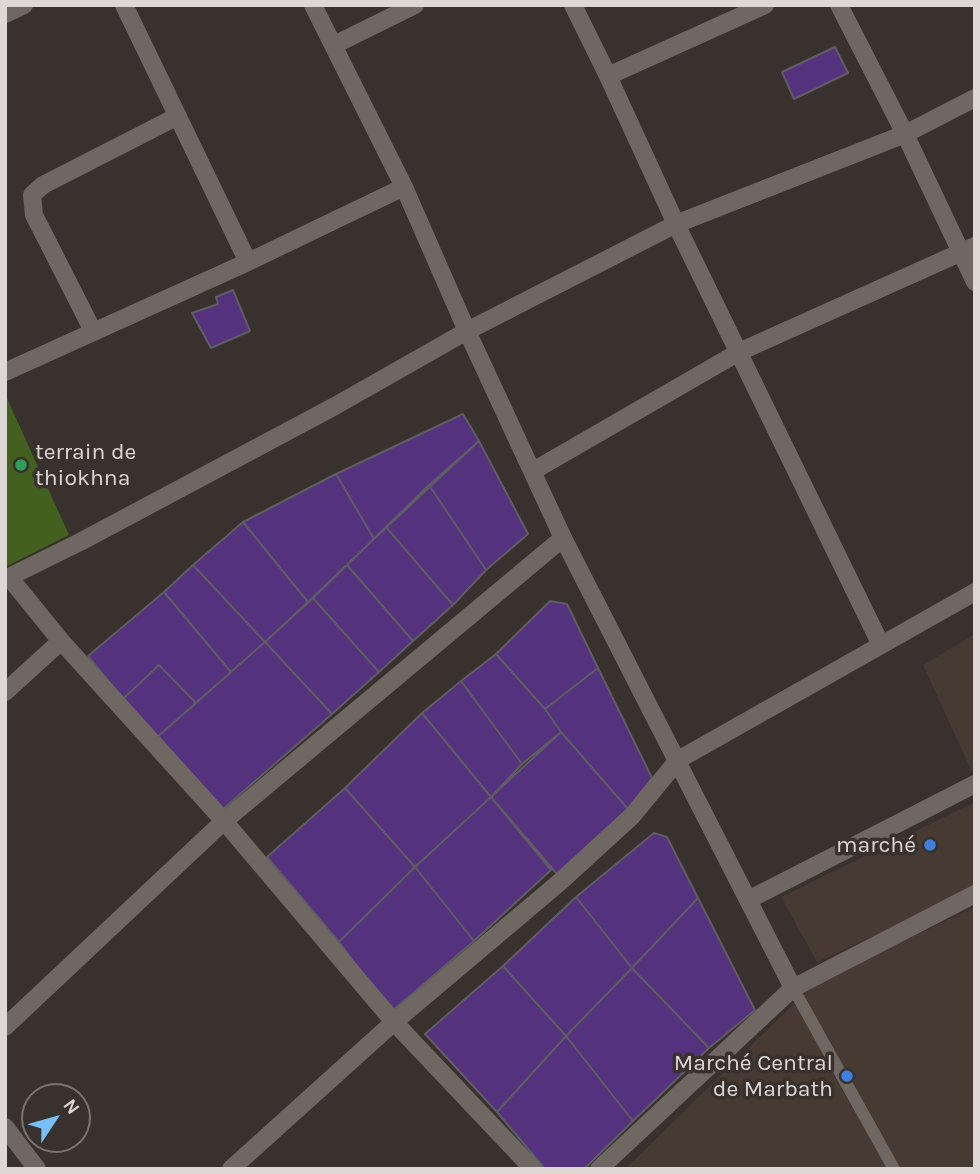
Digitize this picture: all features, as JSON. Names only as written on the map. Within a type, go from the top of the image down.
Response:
[{"type":"street","points":[[5,15],[24,5]]},
{"type":"street","points":[[124,5],[248,262]]},
{"type":"street","points":[[313,5],[404,187],[563,538],[793,988]]},
{"type":"street","points":[[334,46],[415,5]]},
{"type":"street","points":[[573,5],[881,645]]},
{"type":"street","points":[[608,76],[765,5]]},
{"type":"street","points":[[839,5],[968,249],[975,282]]},
{"type":"street","points":[[533,1169],[394,1022],[224,821],[7,578],[335,406],[467,331],[676,223],[905,134],[975,99]]},
{"type":"street","points":[[93,331],[34,215],[32,195],[43,185],[178,116]]},
{"type":"street","points":[[5,372],[248,262],[404,187]]},
{"type":"street","points":[[533,471],[739,352],[968,249]]},
{"type":"street","points":[[5,1027],[224,821],[563,538]]},
{"type":"street","points":[[231,1169],[394,1022],[561,881],[632,816],[678,760],[975,592]]},
{"type":"street","points":[[5,692],[61,641]]},
{"type":"street","points":[[748,900],[975,784]]},
{"type":"street","points":[[599,1169],[793,988],[975,894]]},
{"type":"street","points":[[5,1127],[37,1169]]},
{"type":"lane","points":[[793,988],[894,1169]]},
{"type":"shaded area","points":[[975,634],[975,769],[971,770],[923,665]]},
{"type":"shaded area","name":"marché","points":[[975,802],[975,889],[817,962],[781,897]]},
{"type":"shaded area","name":"Marché Central de Marbath","points":[[975,907],[975,1169],[625,1169],[815,983]]},
{"type":"green space","name":"terrain de thiokhna","points":[[5,394],[69,535],[5,567]]},
{"type":"building","points":[[835,47],[848,73],[794,99],[782,72]]},
{"type":"building","points":[[233,290],[250,331],[211,348],[192,313],[218,304],[216,297]]},
{"type":"building","points":[[463,414],[479,441],[374,539],[336,474]]},
{"type":"building","points":[[479,441],[528,534],[486,570],[429,485]]},
{"type":"building","points":[[336,474],[374,539],[308,602],[243,522]]},
{"type":"building","points":[[429,485],[486,570],[453,605],[386,527]]},
{"type":"building","points":[[243,522],[308,602],[265,642],[193,565]]},
{"type":"building","points":[[386,527],[453,605],[413,641],[347,565]]},
{"type":"building","points":[[193,565],[265,642],[231,672],[164,592]]},
{"type":"building","points":[[347,565],[413,641],[379,672],[313,598]]},
{"type":"building","points":[[164,592],[231,672],[196,703],[159,665],[123,699],[88,656]]},
{"type":"building","points":[[313,598],[379,672],[332,714],[265,642]]},
{"type":"building","points":[[550,601],[567,604],[598,668],[545,709],[496,654]]},
{"type":"building","points":[[265,642],[332,714],[222,810],[156,738]]},
{"type":"building","points":[[496,654],[545,709],[561,732],[522,764],[461,681]]},
{"type":"building","points":[[159,665],[196,703],[156,738],[123,699]]},
{"type":"building","points":[[598,668],[652,778],[628,809],[561,732],[545,709]]},
{"type":"building","points":[[461,681],[522,764],[491,797],[422,713]]},
{"type":"building","points":[[422,713],[491,797],[415,867],[345,788]]},
{"type":"building","points":[[561,732],[628,809],[557,874],[491,797]]},
{"type":"building","points":[[345,788],[415,867],[339,942],[267,857]]},
{"type":"building","points":[[491,797],[551,870],[474,941],[415,867]]},
{"type":"building","points":[[654,833],[667,837],[698,898],[632,968],[576,897]]},
{"type":"building","points":[[415,867],[474,941],[391,1012],[339,942]]},
{"type":"building","points":[[576,897],[632,968],[566,1036],[503,966]]},
{"type":"building","points":[[698,898],[755,1010],[709,1048],[632,968]]},
{"type":"building","points":[[503,966],[566,1036],[497,1112],[425,1034]]},
{"type":"building","points":[[632,968],[709,1048],[633,1121],[566,1036]]},
{"type":"building","points":[[566,1036],[633,1121],[584,1169],[545,1169],[497,1112]]},
{"type":"place","name":"terrain de thiokhna","points":[[21,465]]},
{"type":"place","name":"marché","points":[[930,845]]},
{"type":"place","name":"Marché Central de Marbath","points":[[847,1076]]}]
